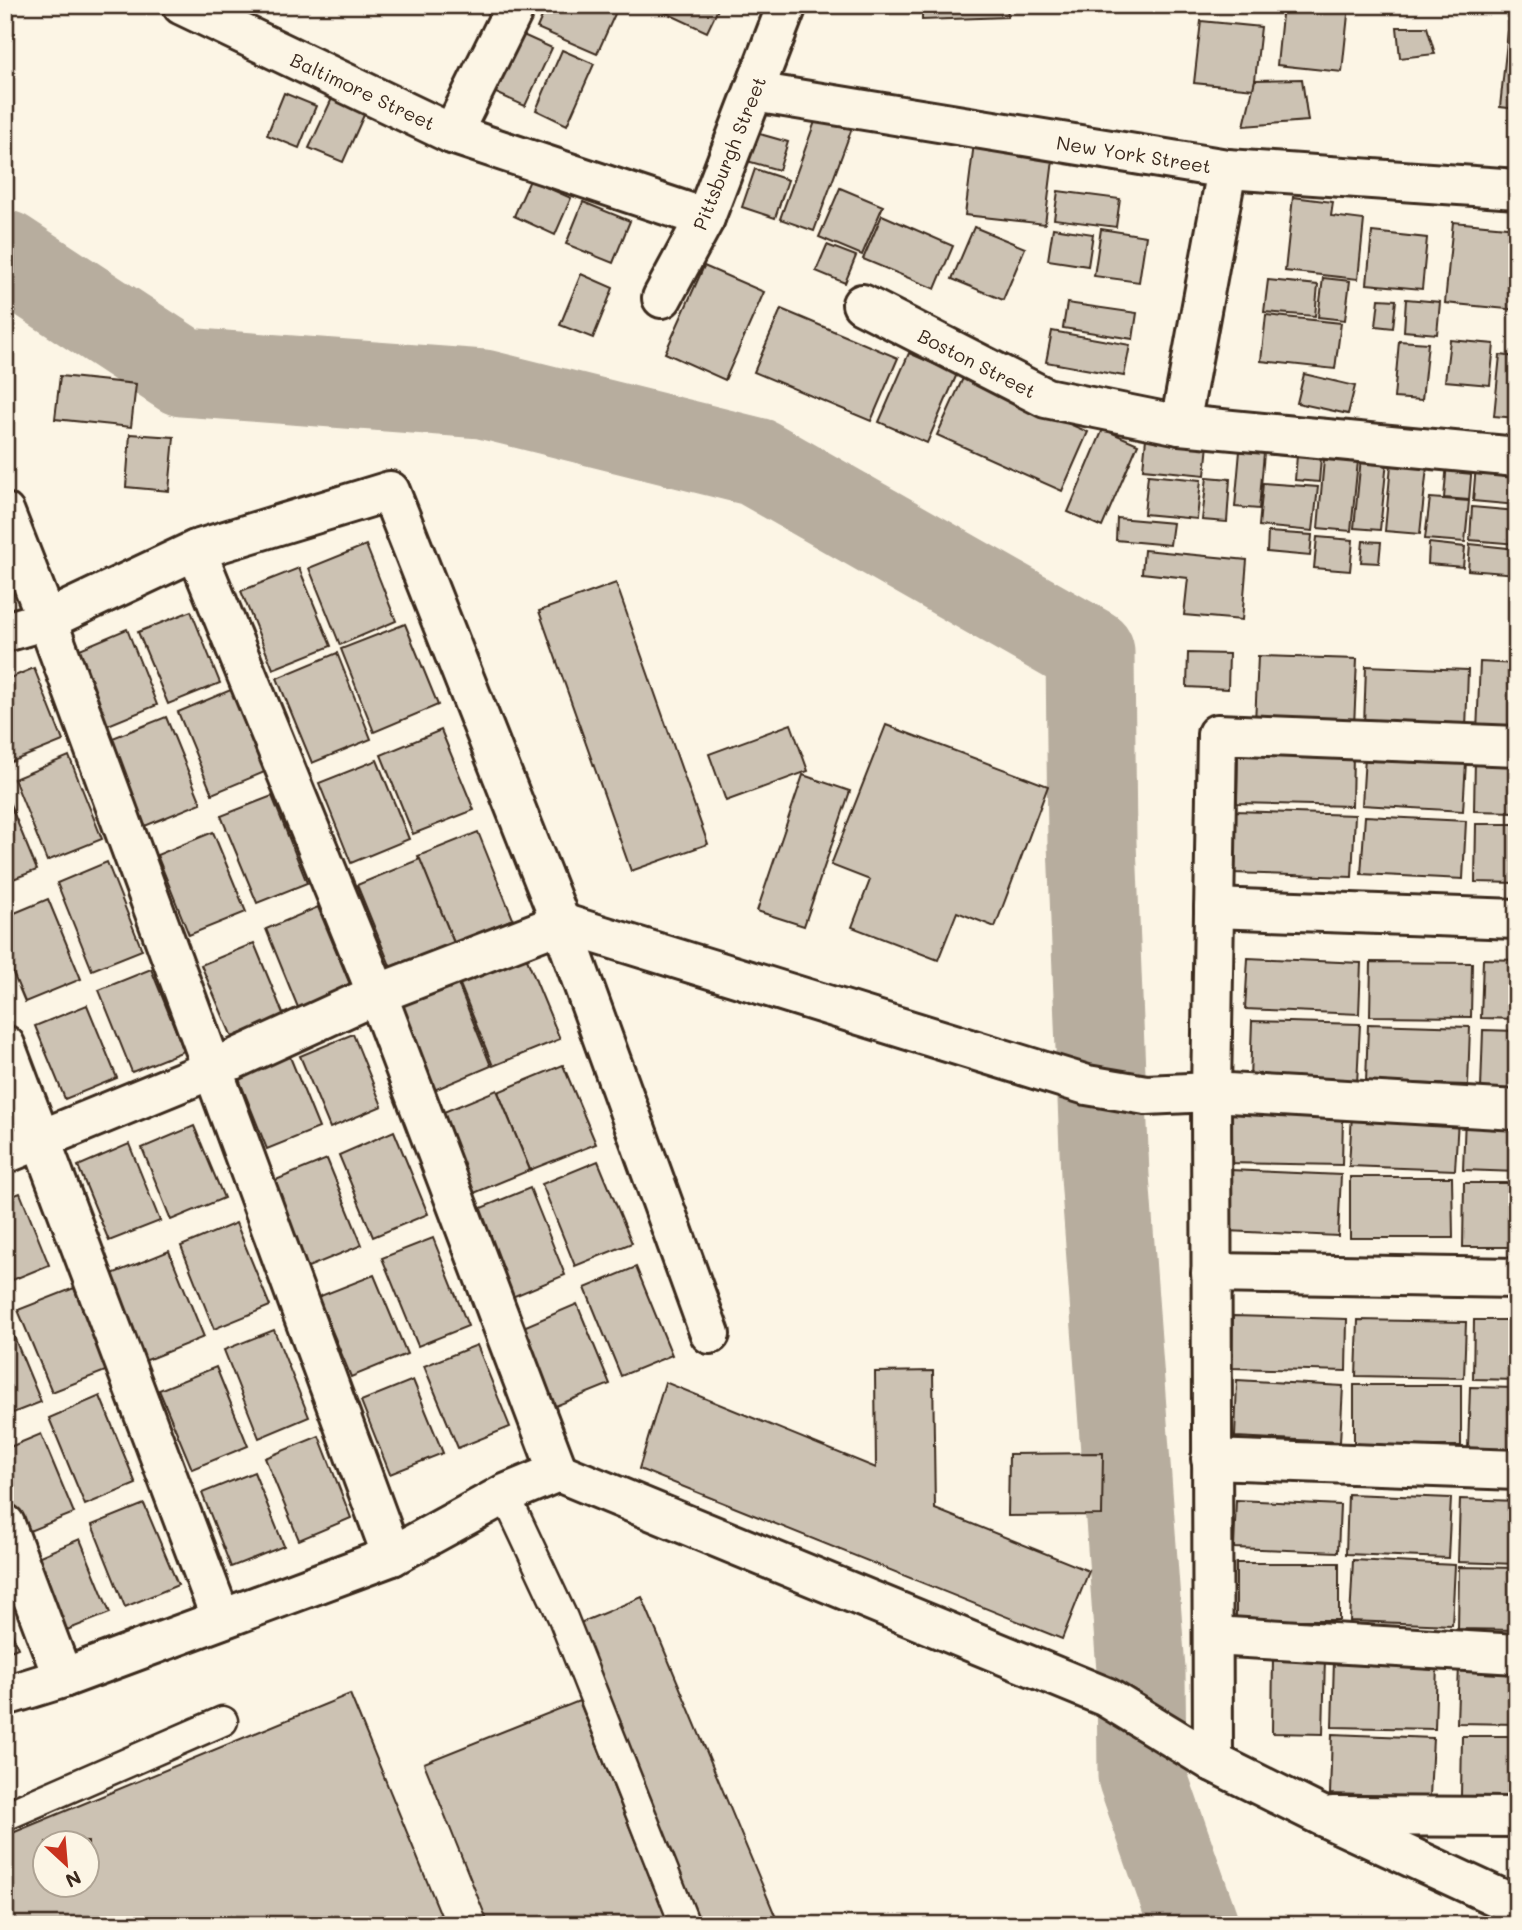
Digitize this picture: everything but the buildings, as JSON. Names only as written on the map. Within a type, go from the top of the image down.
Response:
[{"type":"street","name":"Baltimore Street","points":[[182,5],[452,134],[516,5]]},
{"type":"street","name":"Pittsburgh Street","points":[[662,298],[705,218],[787,5]]},
{"type":"street","name":"New York Street","points":[[754,92],[1227,169],[1517,189]]},
{"type":"street","points":[[452,134],[705,218]]},
{"type":"street","points":[[1180,425],[1227,169]]},
{"type":"street","name":"Boston Street","points":[[862,304],[1046,398],[1180,425],[1517,457]]},
{"type":"street","points":[[5,632],[47,620],[196,550],[390,491],[561,923],[710,1334]]},
{"type":"street","points":[[5,513],[47,620],[392,1556]]},
{"type":"street","points":[[196,550],[377,994],[558,1472]]},
{"type":"street","points":[[1213,1762],[1211,1092],[1217,734],[1517,746]]},
{"type":"street","points":[[1214,908],[1517,919]]},
{"type":"street","points":[[5,1154],[213,1069],[377,994],[561,923],[1087,1085],[1146,1096],[1211,1092],[1517,1110]]},
{"type":"street","points":[[5,1045],[221,1619]]},
{"type":"street","points":[[1211,1273],[1517,1278]]},
{"type":"street","points":[[1211,1459],[1517,1470]]},
{"type":"street","points":[[5,1696],[62,1678],[392,1556],[505,1494],[558,1472],[1106,1697],[1213,1762],[1322,1816],[1517,1906]]},
{"type":"street","points":[[5,1524],[62,1678]]},
{"type":"street","points":[[1213,1636],[1517,1654]]},
{"type":"street","points":[[1322,1816],[1517,1817]]},
{"type":"lane","points":[[505,1494],[563,1618],[685,1925]]},
{"type":"lane","points":[[5,1816],[223,1721]]},
{"type":"waterway","points":[[5,255],[183,372],[483,394],[756,462],[1090,652],[1092,843],[1105,1176],[1141,1670],[1142,1776],[1194,1925]]}]
